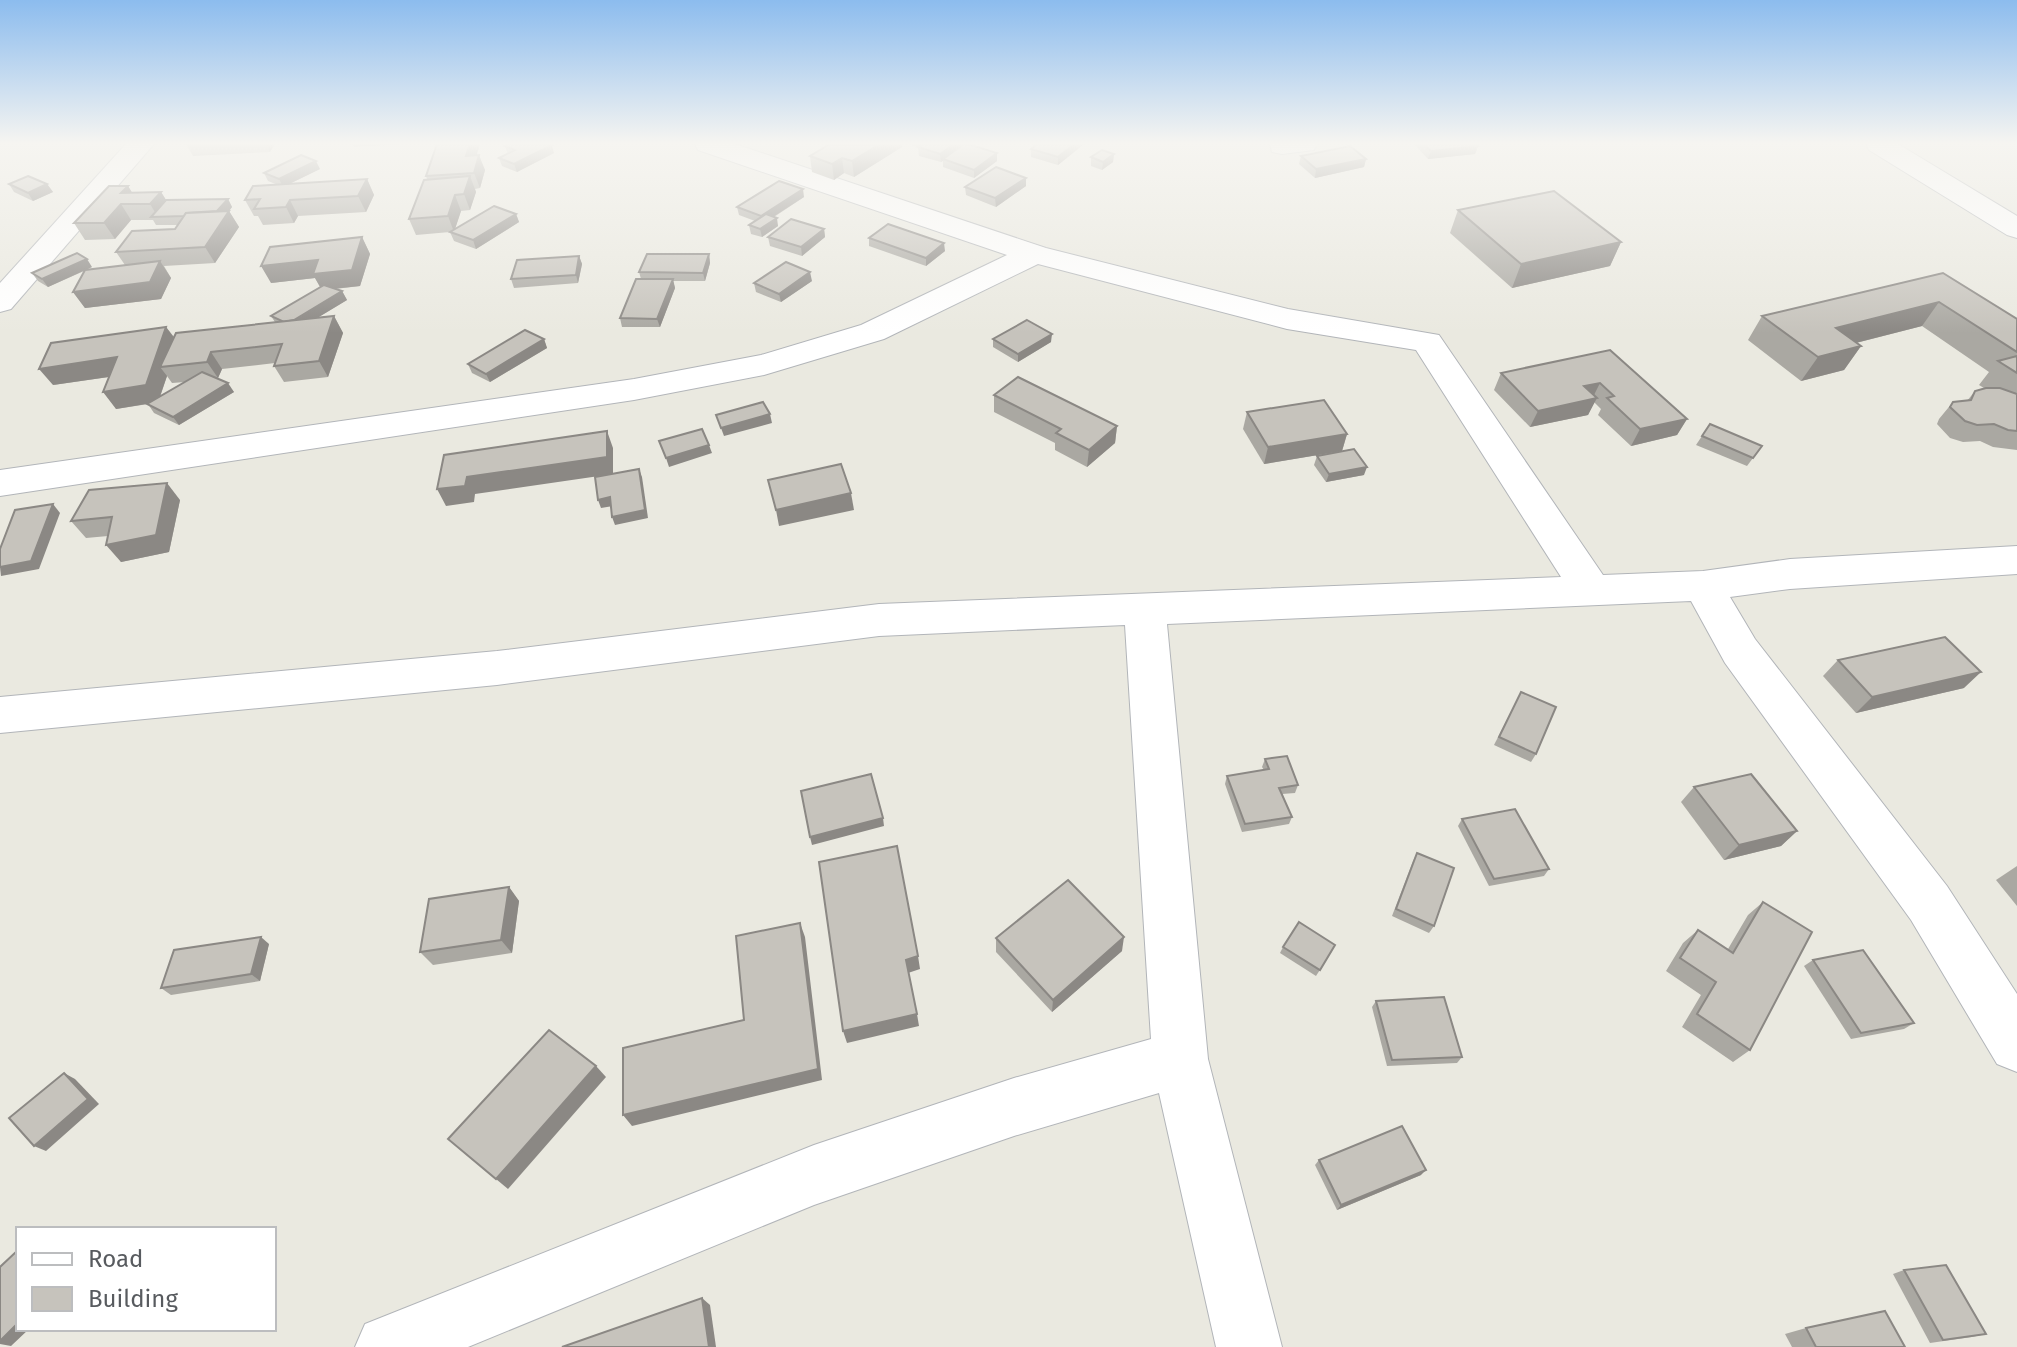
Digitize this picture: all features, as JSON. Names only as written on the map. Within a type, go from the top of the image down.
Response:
[{"type":"street","points":[[0,302],[85,207]]},
{"type":"street","points":[[895,207],[1035,254],[1287,319],[1427,342],[1591,590]]},
{"type":"street","points":[[1981,207],[2017,229]]},
{"type":"street","points":[[0,483],[185,459],[685,381],[772,364],[850,341],[889,325],[1035,254]]},
{"type":"street","points":[[0,715],[497,668],[879,620],[1703,586],[1790,574],[2017,560]]},
{"type":"street","points":[[1703,586],[1740,651],[1929,903],[2017,1044]]},
{"type":"street","points":[[1145,609],[1180,1059],[1249,1347]]},
{"type":"street","points":[[396,1345],[814,1175],[1014,1107],[1180,1059]]},
{"type":"building","points":[[89,207],[118,207],[104,223],[74,223]]},
{"type":"building","points":[[160,207],[221,207],[217,211],[186,213],[184,216],[151,217]]},
{"type":"building","points":[[414,207],[451,207],[448,216],[409,219]]},
{"type":"building","points":[[493,207],[516,214],[473,240],[450,232]]},
{"type":"building","points":[[737,207],[775,207],[761,216]]},
{"type":"building","points":[[1474,207],[1575,207],[1621,242],[1521,264],[1458,210]]},
{"type":"building","points":[[229,211],[205,247],[116,252],[132,231],[175,229],[186,213]]},
{"type":"building","points":[[766,214],[777,218],[760,229],[749,225]]},
{"type":"building","points":[[791,219],[824,229],[801,247],[768,237]]},
{"type":"building","points":[[888,224],[944,243],[926,258],[869,238]]},
{"type":"building","points":[[362,237],[352,270],[313,274],[318,260],[261,266],[270,247]]},
{"type":"building","points":[[77,253],[87,259],[42,279],[32,273]]},
{"type":"building","points":[[647,254],[709,254],[703,273],[639,272]]},
{"type":"building","points":[[579,256],[576,275],[511,279],[517,260]]},
{"type":"building","points":[[160,261],[150,282],[73,292],[85,270]]},
{"type":"building","points":[[786,262],[810,272],[779,294],[754,283]]},
{"type":"building","points":[[1943,273],[2017,319],[2017,352],[1939,302],[1836,328],[1861,346],[1818,357],[1762,316]]},
{"type":"building","points":[[636,279],[673,279],[657,319],[620,318]]},
{"type":"building","points":[[324,285],[342,291],[294,320],[284,322],[271,316]]},
{"type":"building","points":[[334,316],[319,361],[274,366],[282,344],[211,352],[207,362],[160,367],[176,333]]},
{"type":"building","points":[[1027,320],[1052,334],[1018,354],[993,339]]},
{"type":"building","points":[[166,327],[146,385],[103,392],[117,357],[39,369],[51,343]]},
{"type":"building","points":[[525,330],[544,339],[486,374],[468,364]]},
{"type":"building","points":[[1610,350],[1687,419],[1640,429],[1607,398],[1614,396],[1600,383],[1584,386],[1597,398],[1538,411],[1501,373]]},
{"type":"building","points":[[2017,356],[2017,373],[1998,361]]},
{"type":"building","points":[[202,372],[228,383],[173,417],[147,404]]},
{"type":"building","points":[[1018,377],[1117,426],[1089,450],[1056,433],[1061,429],[994,395]]},
{"type":"building","points":[[2000,388],[2017,394],[2017,431],[1994,424],[1977,425],[1965,421],[1950,407],[1953,402],[1971,400],[1975,391]]},
{"type":"building","points":[[1324,400],[1347,434],[1268,447],[1247,412]]},
{"type":"building","points":[[763,402],[770,414],[721,428],[716,415]]},
{"type":"building","points":[[1710,424],[1762,446],[1753,458],[1702,436]]},
{"type":"building","points":[[702,429],[709,445],[666,458],[659,441]]},
{"type":"building","points":[[607,431],[607,457],[467,477],[465,486],[437,489],[444,455]]},
{"type":"building","points":[[1354,449],[1367,467],[1329,474],[1317,456]]},
{"type":"building","points":[[841,464],[851,493],[776,510],[768,480]]},
{"type":"building","points":[[639,469],[645,510],[612,517],[610,497],[598,500],[595,477]]},
{"type":"building","points":[[167,483],[156,535],[106,545],[112,517],[71,521],[89,490]]},
{"type":"building","points":[[53,504],[31,561],[0,567],[0,549],[15,510]]},
{"type":"building","points":[[1945,637],[1981,672],[1872,697],[1838,660]]},
{"type":"building","points":[[1521,692],[1556,707],[1536,754],[1499,737]]},
{"type":"building","points":[[1287,756],[1298,785],[1279,788],[1292,817],[1245,824],[1227,776],[1269,769],[1265,759]]},
{"type":"building","points":[[871,774],[883,818],[810,837],[801,791]]},
{"type":"building","points":[[1751,774],[1797,831],[1739,845],[1694,787]]},
{"type":"building","points":[[1515,809],[1549,869],[1494,879],[1462,819]]},
{"type":"building","points":[[897,846],[918,956],[906,960],[917,1014],[843,1031],[819,862]]},
{"type":"building","points":[[1417,853],[1454,868],[1434,926],[1396,909]]},
{"type":"building","points":[[1068,880],[1124,937],[1053,1000],[996,938]]},
{"type":"building","points":[[509,887],[501,940],[420,952],[429,899]]},
{"type":"building","points":[[1763,902],[1812,932],[1750,1050],[1697,1014],[1716,982],[1680,958],[1698,930],[1733,953]]},
{"type":"building","points":[[1299,922],[1335,945],[1320,970],[1283,947]]},
{"type":"building","points":[[800,923],[818,1069],[623,1115],[623,1048],[744,1020],[736,936]]},
{"type":"building","points":[[261,937],[251,974],[161,988],[174,950]]},
{"type":"building","points":[[1863,950],[1914,1023],[1861,1033],[1813,960]]},
{"type":"building","points":[[1444,997],[1462,1057],[1392,1060],[1376,1001]]},
{"type":"building","points":[[549,1030],[596,1066],[496,1179],[448,1139]]},
{"type":"building","points":[[64,1073],[88,1099],[34,1146],[9,1118]]},
{"type":"building","points":[[1402,1126],[1426,1170],[1341,1205],[1319,1160]]},
{"type":"building","points":[[16,1252],[16,1325],[0,1341],[0,1267]]},
{"type":"building","points":[[1946,1265],[1986,1334],[1943,1340],[1904,1270]]},
{"type":"building","points":[[702,1298],[709,1347],[562,1347]]},
{"type":"building","points":[[1885,1311],[1905,1347],[1816,1347],[1806,1328]]}]
